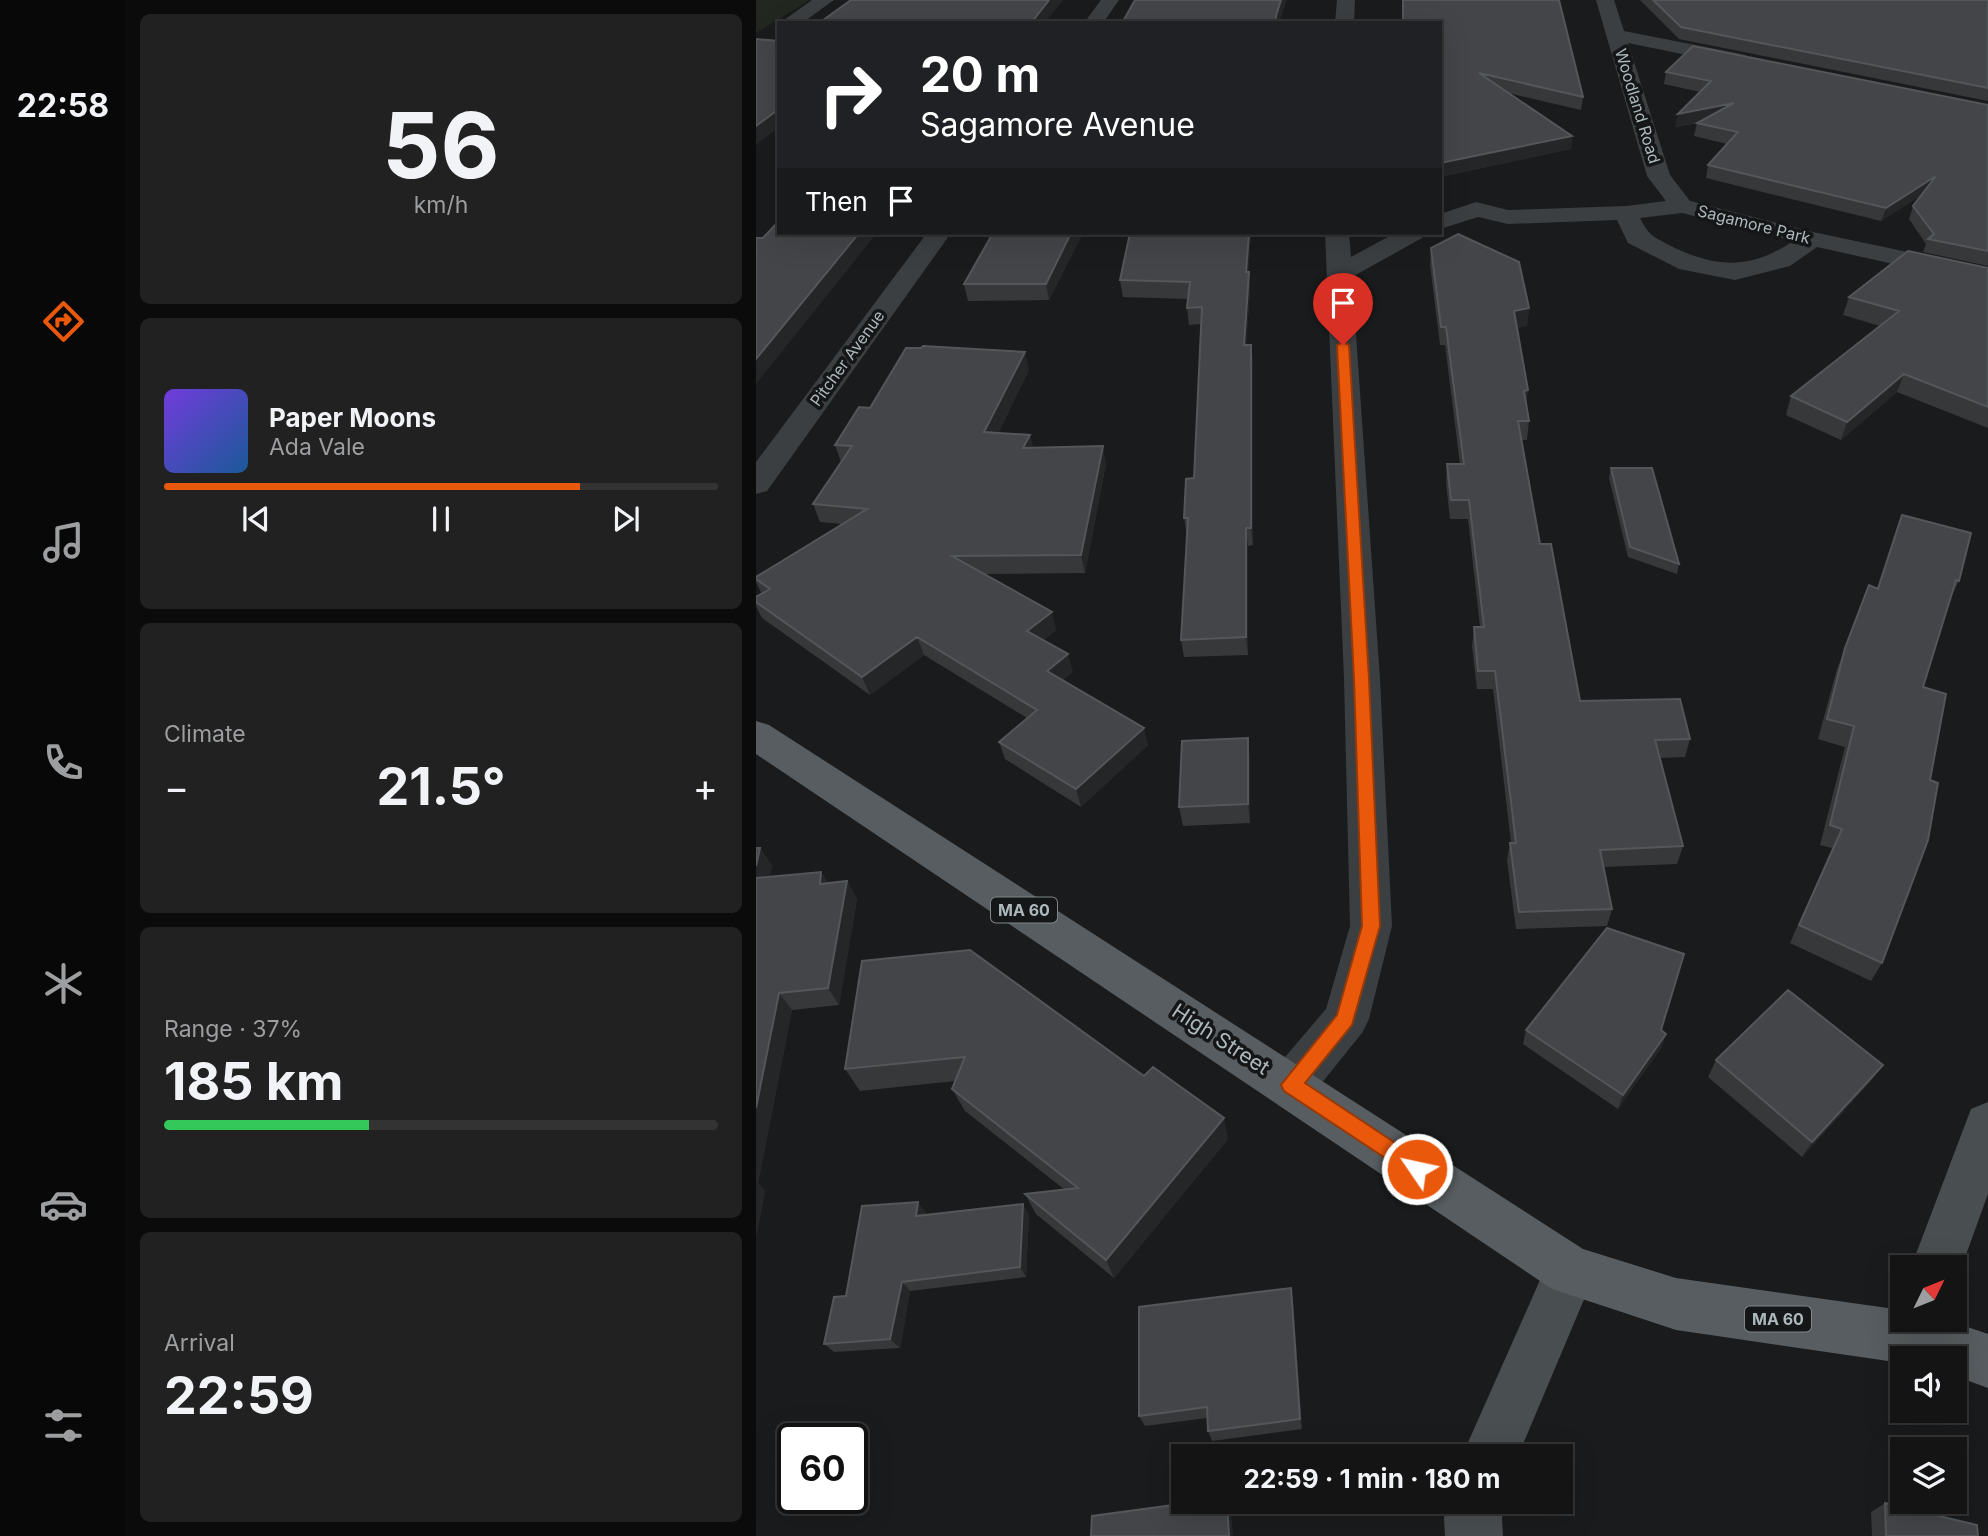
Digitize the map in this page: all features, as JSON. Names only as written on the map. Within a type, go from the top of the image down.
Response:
[{"type":"main road","name":"High Street","points":[[756,735],[1570,1271],[1676,1304],[1890,1326]]},
{"type":"main road","points":[[1941,1255],[1988,1125]]},
{"type":"main road","points":[[1495,1444],[1570,1271]]},
{"type":"main road","name":"High Street","points":[[1936,1332],[1988,1361]]},
{"type":"main road","points":[[1474,1514],[1474,1536]]},
{"type":"street","points":[[792,21],[825,0]]},
{"type":"street","points":[[1094,21],[1110,0]]},
{"type":"street","points":[[1344,21],[1346,0]]},
{"type":"street","name":"Woodland Road","points":[[1605,0],[1659,176],[1682,206]]},
{"type":"street","points":[[1616,35],[1762,65]]},
{"type":"street","name":"Sagamore Park","points":[[1442,200],[1508,216],[1626,213],[1682,206],[1813,239],[1988,278]]},
{"type":"street","points":[[1442,221],[1476,209]]},
{"type":"street","points":[[1626,213],[1637,238],[1688,264],[1735,272],[1782,261],[1813,239]]},
{"type":"street","name":"Pitcher Avenue","points":[[756,484],[938,235]]},
{"type":"street","points":[[1291,1085],[1346,1019],[1371,926],[1362,679],[1337,235]]},
{"type":"street","points":[[1339,274],[1409,235]]},
{"type":"shaded area","points":[[756,0],[810,0],[756,33]]},
{"type":"building","points":[[851,0],[1049,0],[1033,21],[822,21]]},
{"type":"building","points":[[1135,0],[1281,0],[1275,21],[1123,21]]},
{"type":"building","points":[[1403,0],[1559,0],[1583,97],[1479,73],[1572,136],[1442,163],[1442,21],[1403,21]]},
{"type":"building","points":[[1653,0],[1988,0],[1988,88],[1681,27]]},
{"type":"building","points":[[756,39],[777,41],[777,110],[756,126]]},
{"type":"building","points":[[1693,46],[1988,105],[1988,251],[1928,239],[1934,234],[1913,206],[1936,176],[1886,208],[1708,165],[1738,132],[1697,123],[1734,103],[1678,114],[1711,81],[1666,72]]},
{"type":"building","points":[[777,223],[777,235],[857,235],[756,359],[756,238],[763,238]]},
{"type":"building","points":[[1458,234],[1519,262],[1529,308],[1514,311],[1528,390],[1524,391],[1529,421],[1518,421],[1540,544],[1551,544],[1580,701],[1680,699],[1690,739],[1655,740],[1683,846],[1600,850],[1612,909],[1519,912],[1510,843],[1516,843],[1495,671],[1478,671],[1474,627],[1484,627],[1469,500],[1451,500],[1447,464],[1464,464],[1446,327],[1441,327],[1431,248]]},
{"type":"building","points":[[992,235],[1070,235],[1046,284],[964,284]]},
{"type":"building","points":[[1130,235],[1249,235],[1244,345],[1251,345],[1251,528],[1246,528],[1246,637],[1181,640],[1188,518],[1184,518],[1186,479],[1194,478],[1202,307],[1187,308],[1190,282],[1120,280]]},
{"type":"building","points":[[1908,251],[1988,268],[1988,407],[1904,374],[1847,422],[1791,396],[1899,311],[1849,297]]},
{"type":"building","points":[[923,346],[1025,352],[984,432],[1030,435],[1023,448],[1103,446],[1081,555],[952,556],[1052,612],[1027,631],[1068,654],[1047,671],[1144,728],[1076,789],[999,742],[1037,710],[917,637],[862,677],[756,602],[756,597],[770,589],[756,577],[867,509],[813,504],[852,446],[835,445],[859,407],[870,408],[906,348]]},
{"type":"building","points":[[1611,468],[1652,468],[1679,564],[1630,547]]},
{"type":"building","points":[[1902,515],[1971,533],[1959,581],[1956,580],[1923,687],[1946,694],[1930,780],[1938,783],[1928,840],[1882,963],[1799,925],[1842,829],[1830,825],[1854,726],[1827,719],[1845,648],[1869,585],[1878,589]]},
{"type":"building","points":[[1248,738],[1248,804],[1179,807],[1182,741]]},
{"type":"building","points":[[756,848],[760,848],[756,866]]},
{"type":"building","points":[[821,872],[820,884],[847,881],[828,988],[779,993],[756,1108],[756,878]]},
{"type":"building","points":[[1607,928],[1684,954],[1661,1030],[1666,1034],[1623,1095],[1526,1030]]},
{"type":"building","points":[[970,950],[1144,1076],[1153,1067],[1224,1118],[1106,1260],[1025,1194],[1078,1188],[952,1089],[965,1057],[845,1069],[862,961]]},
{"type":"building","points":[[1788,990],[1883,1065],[1812,1142],[1716,1060]]},
{"type":"building","points":[[918,1202],[916,1216],[1023,1204],[1020,1267],[902,1282],[890,1339],[824,1344],[834,1297],[846,1296],[862,1206]]},
{"type":"building","points":[[1291,1288],[1300,1419],[1208,1431],[1207,1407],[1139,1416],[1139,1307]]},
{"type":"building","points":[[1885,1503],[1890,1504],[1890,1514],[1931,1514],[1977,1525],[1978,1536],[1886,1536]]},
{"type":"building","points":[[1171,1505],[1171,1514],[1228,1514],[1229,1536],[1091,1536],[1092,1516]]},
{"type":"route","points":[[1343,345],[1362,679],[1371,926],[1346,1019],[1291,1085],[1417,1169]]}]
